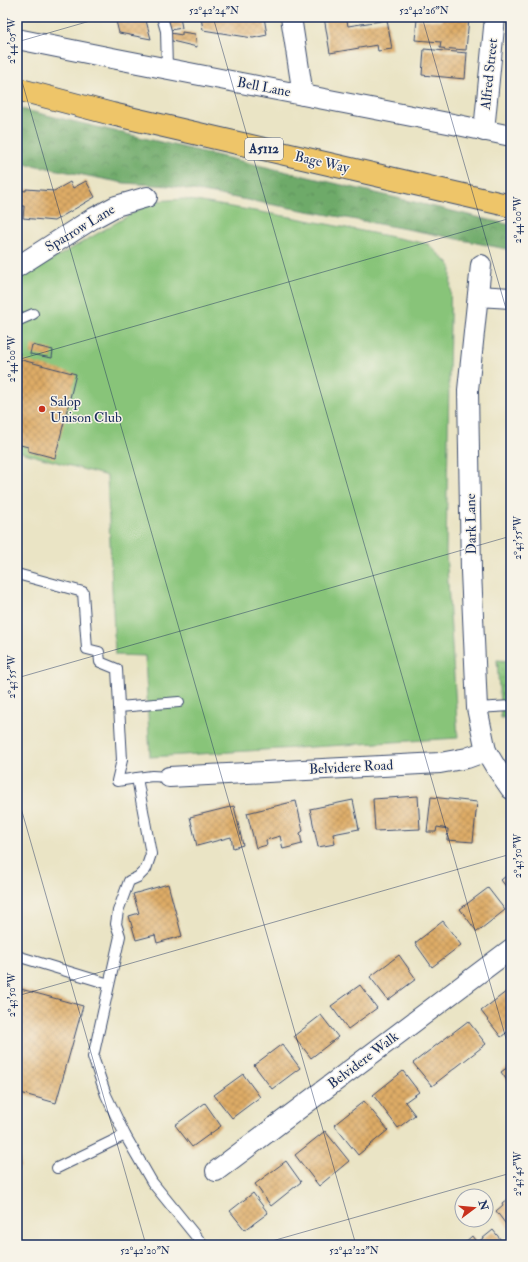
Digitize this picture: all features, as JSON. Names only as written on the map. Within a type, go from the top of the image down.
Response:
[{"type":"main road","name":"Bage Way","points":[[17,89],[112,114],[511,206]]},
{"type":"street","points":[[291,17],[303,95]]},
{"type":"street","name":"Alfred Street","points":[[484,131],[495,17]]},
{"type":"street","name":"Bell Lane","points":[[17,39],[446,122],[511,136]]},
{"type":"street","name":"Sparrow Lane","points":[[17,267],[92,219],[116,206],[147,197]]},
{"type":"street","name":"Dark Lane","points":[[481,265],[468,390],[471,571],[477,708],[486,751]]},
{"type":"street","points":[[478,296],[511,298]]},
{"type":"street","points":[[486,751],[511,789]]},
{"type":"street","name":"Belvidere Road","points":[[169,777],[440,762],[467,758],[486,751]]},
{"type":"street","name":"Belvidere Walk","points":[[216,1170],[511,949]]},
{"type":"lane","points":[[162,17],[166,31],[166,69]]},
{"type":"lane","points":[[17,321],[33,314]]},
{"type":"lane","points":[[17,574],[83,592],[87,649],[99,652],[100,662],[117,669],[122,760],[116,781],[152,776],[169,777]]},
{"type":"lane","points":[[119,707],[179,702]]},
{"type":"lane","points":[[477,708],[511,706]]},
{"type":"lane","points":[[137,778],[152,854],[146,869],[138,877],[129,881],[118,911],[116,924],[120,936],[93,1057],[106,1095],[125,1135],[152,1182],[203,1245]]},
{"type":"lane","points":[[17,956],[109,984]]},
{"type":"lane","points":[[57,1168],[125,1135]]},
{"type":"green space","points":[[17,108],[511,225],[511,250],[428,233],[170,186],[124,183],[17,162]]},
{"type":"green space","points":[[184,199],[296,218],[428,244],[451,266],[446,552],[458,738],[150,757],[145,656],[115,655],[107,476],[17,451],[17,280],[154,201]]},
{"type":"green space","points":[[497,660],[511,661],[511,717],[501,718]]},
{"type":"building","points":[[115,17],[145,17],[151,39],[119,33]]},
{"type":"building","points":[[168,17],[180,17],[182,28],[170,30]]},
{"type":"building","points":[[201,17],[264,17],[267,35],[253,38],[203,30]]},
{"type":"building","points":[[324,17],[346,17],[348,26],[387,20],[392,49],[378,51],[377,45],[330,53]]},
{"type":"building","points":[[443,17],[469,18],[466,50],[440,48],[441,42],[415,40],[417,19],[442,21]]},
{"type":"building","points":[[182,32],[195,34],[197,47],[172,41],[170,33],[182,35]]},
{"type":"building","points":[[424,49],[467,53],[465,79],[422,75]]},
{"type":"building","points":[[86,181],[95,197],[54,221],[23,218],[24,206],[18,206],[19,190],[54,191],[70,182],[73,188]]},
{"type":"building","points":[[32,345],[53,350],[52,358],[30,354]]},
{"type":"building","name":"Salop Unison Club","points":[[17,353],[20,353],[18,359],[76,374],[55,458],[28,451],[28,447],[17,444]]},
{"type":"building","points":[[418,796],[420,829],[375,831],[373,799]]},
{"type":"building","points":[[431,797],[477,802],[473,842],[447,840],[448,829],[437,827],[436,832],[427,832]]},
{"type":"building","points":[[353,800],[359,829],[333,834],[335,844],[318,847],[310,809]]},
{"type":"building","points":[[296,801],[303,831],[300,833],[302,844],[283,849],[280,836],[266,840],[267,845],[256,848],[247,813]]},
{"type":"building","points":[[234,806],[243,845],[233,848],[231,837],[197,846],[190,817]]},
{"type":"building","points":[[511,872],[511,893],[501,880]]},
{"type":"building","points":[[168,884],[182,936],[157,943],[155,935],[136,940],[129,916],[139,913],[133,894]]},
{"type":"building","points":[[488,888],[505,910],[477,932],[460,909]]},
{"type":"building","points":[[443,921],[461,945],[432,967],[415,943]]},
{"type":"building","points":[[399,955],[416,979],[388,1000],[370,977]]},
{"type":"building","points":[[360,985],[377,1008],[348,1029],[331,1006]]},
{"type":"building","points":[[17,988],[83,1006],[56,1103],[17,1092]]},
{"type":"building","points":[[511,988],[511,1029],[501,1037],[481,1011]]},
{"type":"building","points":[[321,1015],[338,1037],[311,1058],[294,1036]]},
{"type":"building","points":[[468,1021],[486,1044],[432,1086],[413,1063]]},
{"type":"building","points":[[282,1044],[300,1068],[272,1089],[254,1065]]},
{"type":"building","points":[[508,1067],[511,1070],[511,1086],[501,1072]]},
{"type":"building","points":[[403,1071],[419,1092],[405,1102],[415,1115],[398,1128],[373,1095]]},
{"type":"building","points":[[243,1074],[260,1097],[232,1118],[214,1095]]},
{"type":"building","points":[[364,1101],[388,1130],[358,1155],[334,1125]]},
{"type":"building","points":[[205,1103],[221,1126],[192,1147],[175,1125]]},
{"type":"building","points":[[325,1131],[349,1161],[319,1186],[295,1155]]},
{"type":"building","points":[[19,1154],[21,1167],[17,1168],[17,1155]]},
{"type":"building","points":[[286,1161],[301,1182],[271,1206],[255,1184]]},
{"type":"building","points":[[253,1193],[268,1213],[245,1230],[230,1211]]},
{"type":"building","points":[[511,1196],[511,1231],[496,1211],[503,1205],[502,1203]]},
{"type":"building","points":[[493,1230],[505,1245],[463,1244],[472,1236],[477,1243]]},
{"type":"place","name":"Salop Unison Club","points":[[42,409]]}]
